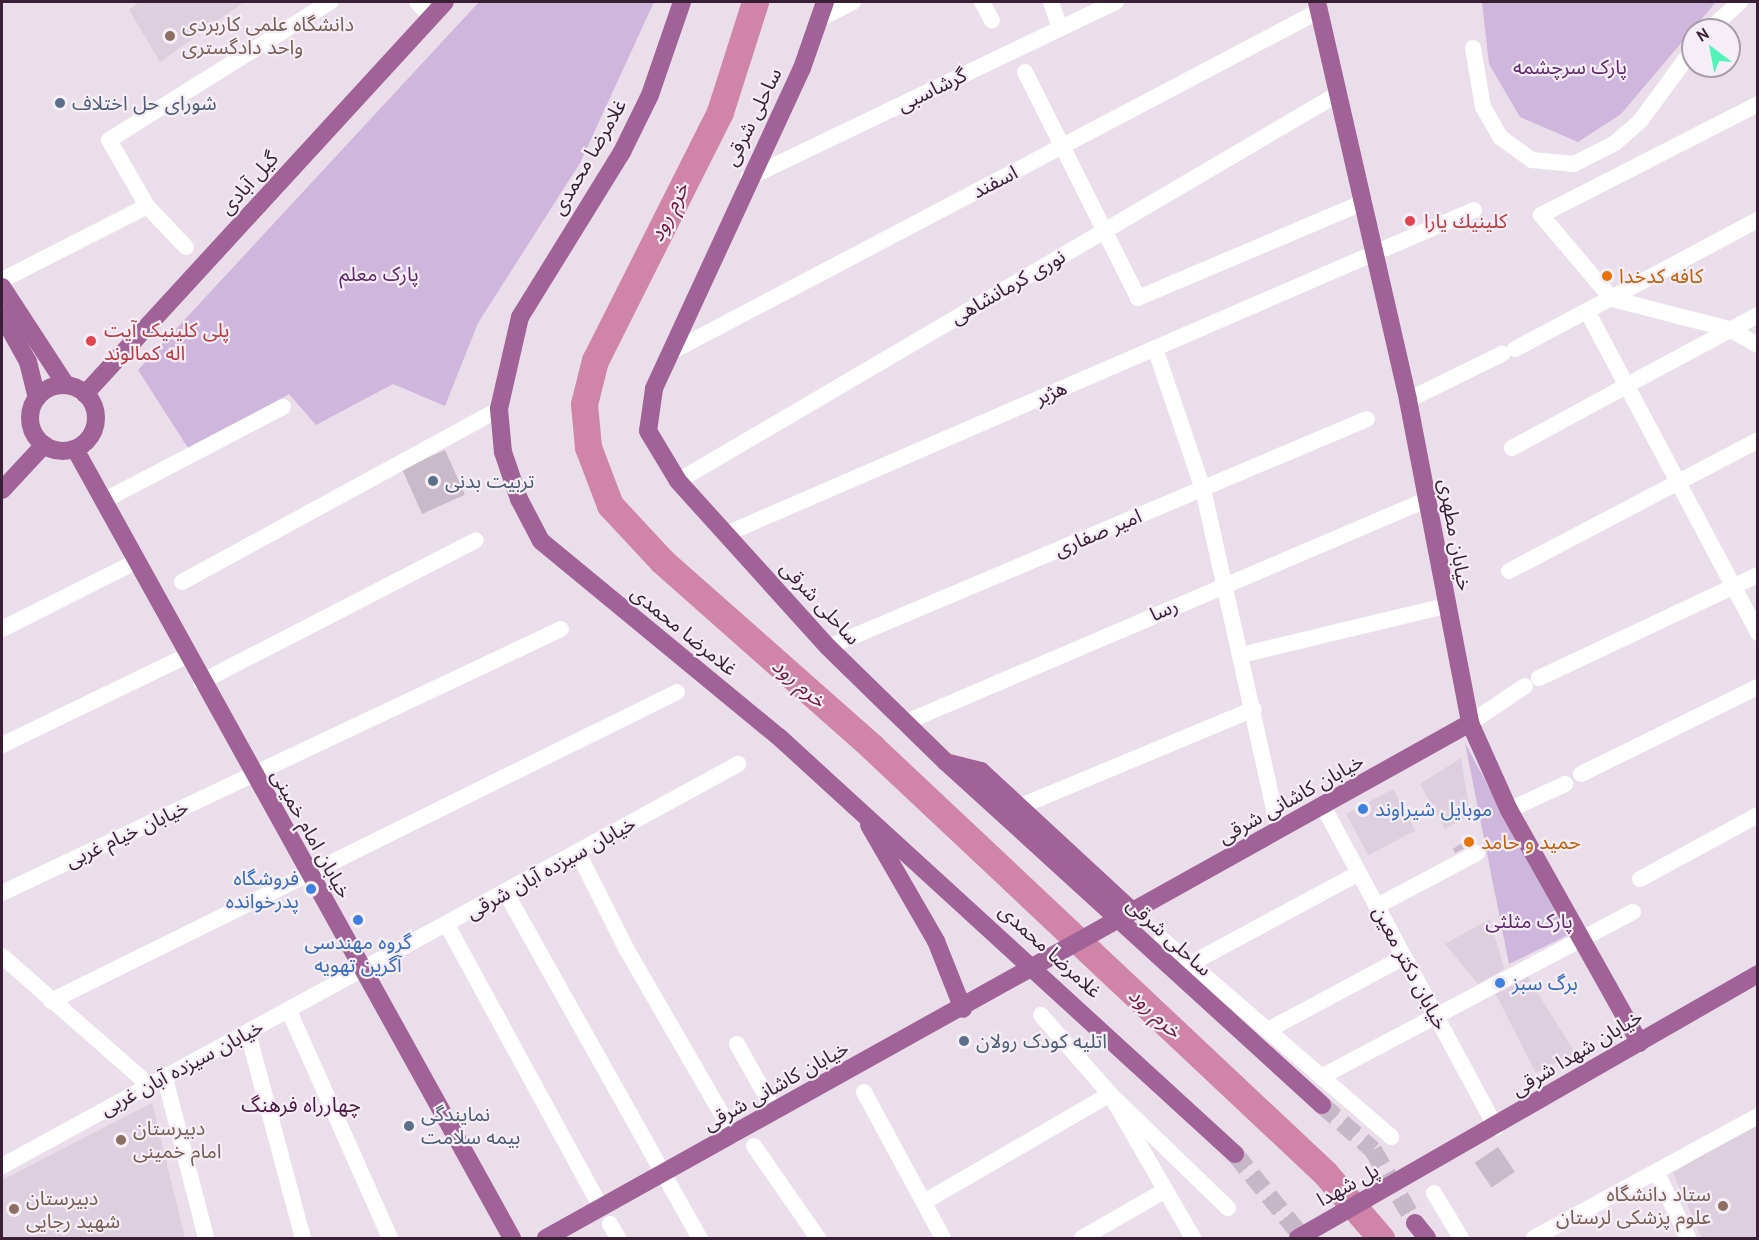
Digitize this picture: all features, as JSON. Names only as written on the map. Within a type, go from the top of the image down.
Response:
[{"type":"main road","name":"گیل آبادی","points":[[86,394],[445,2]]},
{"type":"main road","name":"غلامرضا محمدی","points":[[682,2],[650,95],[622,152],[520,317],[499,409],[503,452],[540,541],[861,811],[1235,1154]]},
{"type":"main road","name":"خیابان مطهری","points":[[1318,6],[1408,400],[1445,606],[1470,723],[1509,810],[1640,1042]]},
{"type":"main road","name":"ساحلی شرقی","points":[[824,9],[647,408],[648,431],[678,481],[828,647],[946,762],[1322,1105]]},
{"type":"main road","points":[[2,287],[66,385],[86,394],[95,424],[75,449],[44,445],[31,429],[37,398],[28,362],[2,315]]},
{"type":"main road","points":[[37,398],[66,385]]},
{"type":"main road","points":[[2,490],[44,445]]},
{"type":"main road","name":"خیابان امام خمینی","points":[[75,449],[186,656],[512,1239]]},
{"type":"main road","name":"خیابان کاشانی شرقی","points":[[546,1239],[609,1224],[664,1173],[1324,808],[1470,723]]},
{"type":"main road","points":[[946,762],[981,771],[1133,912]]},
{"type":"main road","points":[[861,811],[936,941],[963,1009]]},
{"type":"main road","name":"خیابان شهدا شرقی","points":[[1419,1171],[1758,974]]},
{"type":"main road","name":"پل شهدا","points":[[1298,1239],[1419,1171]]},
{"type":"main road","points":[[1414,1223],[1427,1239]]},
{"type":"street","points":[[186,247],[147,206],[109,140],[330,2]]},
{"type":"street","points":[[417,2],[431,17]]},
{"type":"street","points":[[824,9],[853,2]]},
{"type":"street","points":[[982,2],[993,21]]},
{"type":"street","points":[[1051,2],[1060,28]]},
{"type":"street","name":"گرشاسبی","points":[[748,178],[1116,2]]},
{"type":"street","points":[[1722,18],[1740,2]]},
{"type":"street","name":"اسفند","points":[[671,352],[1063,147],[1318,6]]},
{"type":"street","points":[[1473,48],[1483,107],[1500,137],[1533,160],[1574,164],[1615,143],[1641,120],[1681,65]]},
{"type":"street","points":[[1025,72],[1138,298],[1364,202]]},
{"type":"street","name":"نوری کرمانشاهی","points":[[678,481],[1338,94]]},
{"type":"street","points":[[1758,104],[1540,215],[1612,298],[1729,329],[1758,345]]},
{"type":"street","points":[[2,280],[147,206]]},
{"type":"street","name":"هژبر","points":[[726,534],[1474,210]]},
{"type":"street","points":[[1408,400],[1509,352],[1758,220]]},
{"type":"street","points":[[1587,311],[1631,383],[1758,633]]},
{"type":"street","points":[[1512,448],[1758,315]]},
{"type":"street","points":[[1155,348],[1203,489],[1223,584],[1254,709],[1279,831]]},
{"type":"street","points":[[103,501],[283,407]]},
{"type":"street","points":[[182,582],[499,409]]},
{"type":"street","name":"امیر صفاری","points":[[828,647],[1367,419]]},
{"type":"street","points":[[1509,571],[1758,440]]},
{"type":"street","name":"رسا","points":[[904,723],[1223,584],[1425,500]]},
{"type":"street","points":[[201,682],[477,540]]},
{"type":"street","points":[[2,629],[135,562]]},
{"type":"street","points":[[1470,723],[1532,682],[1758,575]]},
{"type":"street","points":[[1241,655],[1445,606]]},
{"type":"street","name":"خیابان خیام غربی","points":[[2,893],[561,629]]},
{"type":"street","points":[[4,738],[186,656]]},
{"type":"street","points":[[1581,774],[1758,687]]},
{"type":"street","points":[[51,1001],[310,877],[677,692]]},
{"type":"street","points":[[1021,806],[1254,709]]},
{"type":"street","name":"خیابان سیزده آبان شرقی","points":[[363,971],[738,765]]},
{"type":"street","points":[[1509,810],[1565,784]]},
{"type":"street","name":"خیابان دکتر معین","points":[[1324,808],[1496,1128]]},
{"type":"street","points":[[1640,879],[1758,815]]},
{"type":"street","points":[[578,853],[627,950],[734,1135]]},
{"type":"street","points":[[1377,906],[1477,853]]},
{"type":"street","points":[[1190,964],[1359,873]]},
{"type":"street","points":[[506,893],[700,1239]]},
{"type":"street","points":[[1322,1077],[1633,912]]},
{"type":"street","points":[[447,924],[609,1224]]},
{"type":"street","points":[[1162,939],[1391,1137]]},
{"type":"street","points":[[2,956],[51,1001],[158,1082],[206,1239]]},
{"type":"street","points":[[1268,1030],[1404,957]]},
{"type":"street","name":"خیابان سیزده آبان غربی","points":[[2,1166],[363,971]]},
{"type":"street","points":[[289,1011],[390,1239]]},
{"type":"street","points":[[1041,1015],[1110,1094],[1228,1208]]},
{"type":"street","points":[[248,1033],[303,1239]]},
{"type":"street","points":[[737,1044],[775,1112]]},
{"type":"street","points":[[864,1092],[943,1239]]},
{"type":"street","points":[[1110,1094],[1193,1239]]},
{"type":"street","points":[[924,1202],[1110,1094]]},
{"type":"street","points":[[1534,1239],[1758,1116]]},
{"type":"street","points":[[754,1146],[818,1239]]},
{"type":"street","points":[[1657,1173],[1688,1239]]},
{"type":"street","points":[[1082,1239],[1164,1191]]},
{"type":"street","points":[[1434,1193],[1461,1239]]},
{"type":"shaded area","name":"دانشگاه علمی کاربردی واحد دادگستری","points":[[139,2],[244,2],[160,62],[129,10]]},
{"type":"shaded area","points":[[1461,758],[1470,814],[1445,829],[1420,784]]},
{"type":"shaded area","points":[[1393,789],[1415,830],[1368,855],[1346,814]]},
{"type":"shaded area","points":[[1490,919],[1504,969],[1478,984],[1445,944]]},
{"type":"shaded area","points":[[1526,974],[1575,1053],[1536,1073],[1494,991]]},
{"type":"shaded area","name":"دبیرستان امام خمینی","points":[[152,1103],[185,1238],[2,1238],[2,1180]]},
{"type":"shaded area","name":"ستاد دانشگاه علوم پزشکی لرستان","points":[[1757,1121],[1757,1238],[1702,1238],[1673,1173]]},
{"type":"green space","name":"پارک معلم","points":[[479,2],[654,2],[580,163],[478,323],[445,406],[393,384],[316,425],[289,394],[190,451],[138,370]]},
{"type":"green space","name":"پارک سرچشمه","points":[[1482,2],[1716,2],[1702,18],[1681,18],[1681,43],[1621,114],[1578,142],[1520,117],[1489,64]]},
{"type":"green space","name":"پارک مثلثی","points":[[1465,743],[1568,935],[1509,964]]},
{"type":"building","name":"تربیت بدنی","points":[[445,450],[465,495],[422,514],[402,469]]},
{"type":"building","points":[[1474,835],[1475,843],[1455,853],[1453,849]]},
{"type":"building","points":[[1498,1147],[1515,1172],[1492,1188],[1475,1163]]},
{"type":"waterway","name":"خرم رود","points":[[755,2],[720,112],[595,360],[584,404],[588,447],[610,505],[662,561],[872,747],[1325,1173],[1381,1238]]},
{"type":"tunnel","points":[[1322,1105],[1373,1150],[1415,1223]]},
{"type":"tunnel","points":[[1235,1154],[1303,1238]]},
{"type":"place","name":"دانشگاه علمی کاربردی واحد دادگستری","points":[[170,36]]},
{"type":"place","name":"شورای حل اختلاف","points":[[60,103]]},
{"type":"place","name":"كلينيك يارا","points":[[1410,221]]},
{"type":"place","name":"کافه کدخدا","points":[[1607,276]]},
{"type":"place","name":"پلی کلینیک آیت اله کمالوند","points":[[91,341]]},
{"type":"place","name":"تربیت بدنی","points":[[433,481]]},
{"type":"place","name":"موبایل شیراوند","points":[[1363,809]]},
{"type":"place","name":"حمید و حامد","points":[[1469,842]]},
{"type":"place","name":"فروشگاه پدرخوانده","points":[[311,889]]},
{"type":"place","name":"گروه مهندسی آگرین تهویه","points":[[358,920]]},
{"type":"place","name":"برگ سبز","points":[[1500,983]]},
{"type":"place","name":"اتلیه کودک رولان","points":[[964,1041]]},
{"type":"place","name":"نمایندگی بیمه سلامت","points":[[409,1126]]},
{"type":"place","name":"دبیرستان امام خمینی","points":[[121,1140]]},
{"type":"place","name":"ستاد دانشگاه علوم پزشکی لرستان","points":[[1723,1206]]},
{"type":"place","name":"دبیرستان شهید رجایی","points":[[14,1209]]},
{"type":"district","name":"چهارراه فرهنگ","points":[[301,1105]]}]
